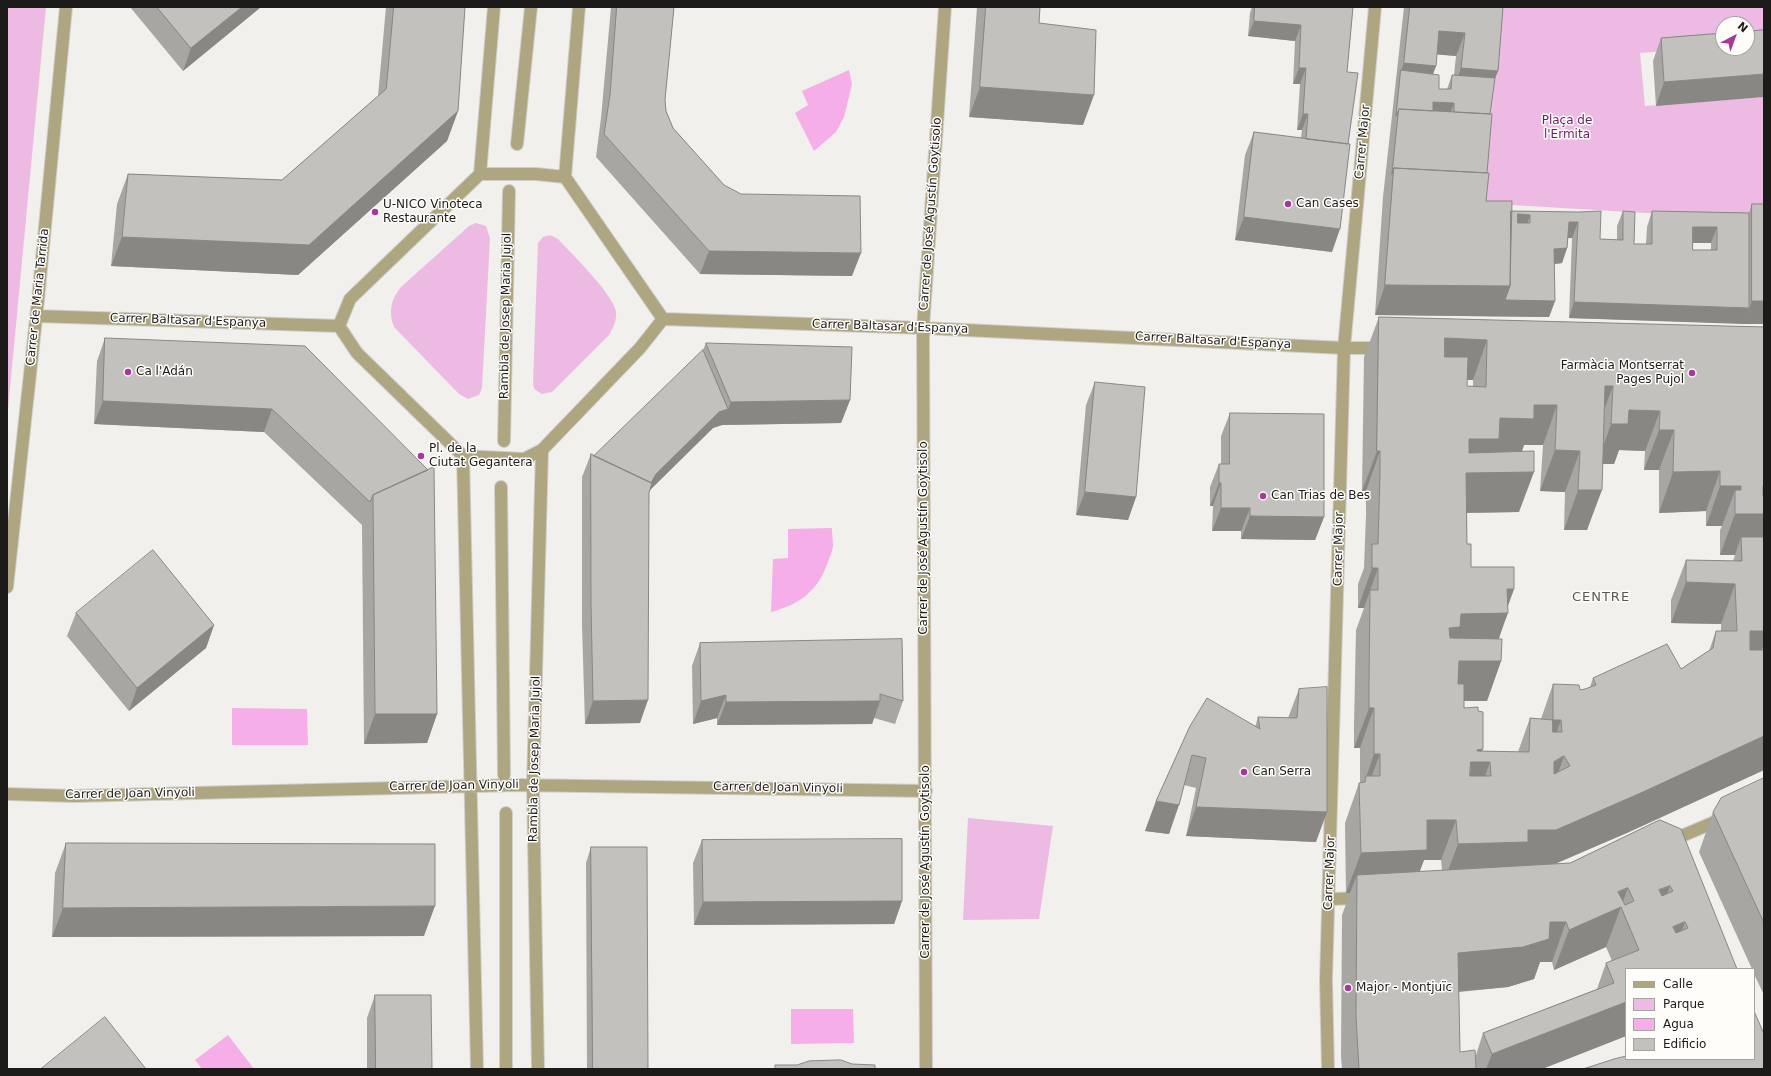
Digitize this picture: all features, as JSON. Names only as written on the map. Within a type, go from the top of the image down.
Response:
[{"type":"street","name":"Carrer de Maria Tarrida","points":[[7,588],[36,316],[66,7]]},
{"type":"street","points":[[494,7],[480,174],[350,299],[339,326],[357,352],[463,456],[524,459],[542,450],[640,348],[663,319],[565,177],[578,7]]},
{"type":"street","points":[[517,144],[531,7]]},
{"type":"street","name":"Carrer de José Agustín Goytisolo","points":[[926,1069],[923,328],[945,7]]},
{"type":"street","name":"Carrer Major","points":[[1328,1069],[1326,980],[1330,899],[1344,348],[1375,7]]},
{"type":"street","points":[[480,174],[536,174],[565,177]]},
{"type":"street","name":"Rambla de Josep Maria Jujol","points":[[504,441],[509,191]]},
{"type":"street","name":"Carrer Baltasar d'Espanya","points":[[36,316],[339,326]]},
{"type":"street","name":"Carrer Baltasar d'Espanya","points":[[663,319],[923,328],[1344,348],[1397,348]]},
{"type":"street","name":"Rambla de Josep Maria Jujol","points":[[538,1069],[534,785],[542,450]]},
{"type":"street","points":[[463,456],[477,1069]]},
{"type":"street","points":[[501,486],[504,775]]},
{"type":"street","name":"Carrer de Joan Vinyoli","points":[[7,794],[74,796],[534,785],[926,791]]},
{"type":"street","points":[[506,813],[506,1069]]},
{"type":"street","points":[[1662,849],[1735,813]]},
{"type":"street","points":[[1330,899],[1378,898]]},
{"type":"green space","points":[[7,7],[46,7],[7,420]]},
{"type":"green space","name":"Plaça de l'Ermita","points":[[1497,7],[1764,7],[1764,45],[1755,46],[1755,16],[1715,16],[1715,48],[1640,53],[1645,106],[1764,97],[1764,220],[1478,203]]},
{"type":"green space","points":[[476,223],[486,226],[490,238],[482,388],[479,395],[468,399],[459,394],[394,327],[391,311],[395,296],[401,287],[469,226]]},
{"type":"green space","points":[[550,235],[558,239],[582,264],[608,295],[616,312],[616,318],[609,335],[552,392],[542,394],[534,389],[533,382],[538,243],[543,237]]},
{"type":"green space","points":[[968,818],[1053,826],[1039,919],[963,920]]},
{"type":"water","points":[[849,70],[852,84],[844,117],[836,132],[814,151],[795,113],[808,105],[802,91]]},
{"type":"water","points":[[832,528],[832,551],[822,576],[817,584],[797,602],[771,612],[773,559],[788,558],[788,529]]},
{"type":"water","points":[[232,708],[307,709],[308,745],[232,745]]},
{"type":"water","points":[[791,1009],[853,1009],[854,1043],[791,1044]]},
{"type":"water","points":[[228,1035],[254,1069],[202,1069],[195,1060]]},
{"type":"building","points":[[157,7],[242,7],[191,48]]},
{"type":"building","points":[[394,7],[465,7],[458,111],[309,245],[122,237],[128,174],[282,180],[386,89]]},
{"type":"building","points":[[617,7],[674,7],[665,100],[666,111],[673,128],[724,185],[741,194],[860,196],[861,253],[709,251],[604,134],[610,95]]},
{"type":"building","points":[[986,7],[1040,7],[1039,23],[1096,30],[1094,95],[980,87]]},
{"type":"building","points":[[1255,7],[1353,7],[1347,72],[1358,73],[1348,144],[1306,139],[1308,114],[1303,114],[1306,68],[1299,68],[1301,25],[1254,21]]},
{"type":"building","points":[[1410,7],[1503,7],[1498,71],[1461,68],[1465,33],[1439,31],[1436,66],[1404,63]]},
{"type":"building","points":[[1764,30],[1764,74],[1664,82],[1661,38],[1715,34],[1715,56],[1755,56],[1755,31]]},
{"type":"building","points":[[1401,70],[1439,75],[1439,89],[1451,89],[1452,75],[1495,78],[1490,114],[1454,112],[1454,103],[1433,102],[1433,111],[1399,109],[1396,116]]},
{"type":"building","points":[[1399,109],[1492,114],[1487,173],[1394,168],[1392,174]]},
{"type":"building","name":"Can Cases","points":[[1254,132],[1350,144],[1340,229],[1244,217]]},
{"type":"building","points":[[1394,168],[1489,173],[1486,201],[1512,201],[1510,286],[1385,285]]},
{"type":"building","points":[[1752,204],[1764,204],[1764,301],[1752,301]]},
{"type":"building","points":[[1511,211],[1601,211],[1600,239],[1623,240],[1623,211],[1635,212],[1634,244],[1652,244],[1652,211],[1749,213],[1749,308],[1574,302],[1578,222],[1569,222],[1567,248],[1554,249],[1555,301],[1505,300],[1510,286]],"holes":[[[1518,214],[1530,215],[1530,223],[1518,223]],[[1693,227],[1717,227],[1717,250],[1693,250]]]},
{"type":"building","points":[[1379,317],[1764,327],[1764,514],[1735,514],[1735,490],[1741,490],[1741,486],[1720,486],[1720,471],[1673,472],[1674,430],[1659,430],[1660,411],[1629,410],[1628,424],[1611,424],[1613,386],[1605,386],[1602,490],[1578,490],[1580,451],[1555,450],[1557,405],[1534,405],[1534,419],[1500,418],[1499,439],[1469,439],[1469,453],[1534,451],[1534,472],[1466,473],[1467,544],[1471,544],[1471,567],[1514,567],[1514,589],[1507,589],[1508,613],[1461,614],[1460,627],[1449,628],[1450,638],[1502,639],[1501,661],[1459,661],[1458,684],[1464,684],[1464,708],[1478,707],[1478,711],[1483,712],[1483,749],[1477,751],[1529,752],[1530,718],[1553,720],[1553,684],[1579,685],[1580,690],[1585,689],[1596,685],[1593,678],[1667,644],[1681,669],[1713,648],[1716,631],[1737,631],[1735,584],[1686,582],[1686,560],[1742,561],[1741,537],[1764,537],[1764,631],[1750,631],[1750,650],[1764,650],[1764,736],[1643,792],[1556,830],[1528,830],[1528,842],[1458,844],[1456,820],[1427,820],[1427,850],[1361,853],[1359,783],[1365,782],[1366,776],[1380,776],[1380,754],[1374,754],[1374,708],[1369,708],[1370,590],[1378,590],[1378,568],[1372,568],[1372,544],[1378,544],[1380,451],[1377,451]],"holes":[[[1445,338],[1487,340],[1486,387],[1467,386],[1468,357],[1445,357]],[[1553,720],[1561,720],[1562,732],[1553,732]],[[1564,756],[1570,766],[1554,774],[1554,762]],[[1471,762],[1490,762],[1491,776],[1470,776]]]},
{"type":"building","points":[[105,338],[305,346],[428,470],[373,495],[370,502],[272,409],[103,401]]},
{"type":"building","points":[[706,343],[852,347],[850,400],[731,402]]},
{"type":"building","points":[[703,350],[728,409],[719,412],[656,474],[651,483],[594,456]]},
{"type":"building","points":[[1095,382],[1145,387],[1136,497],[1085,492]]},
{"type":"building","name":"Can Trias de Bes","points":[[1230,413],[1324,414],[1324,517],[1250,516],[1250,508],[1221,508],[1219,464],[1229,464]]},
{"type":"building","points":[[591,454],[652,483],[649,493],[648,700],[593,701],[591,603]]},
{"type":"building","points":[[434,467],[437,714],[375,714],[373,495]]},
{"type":"building","points":[[153,550],[214,625],[137,688],[76,613]]},
{"type":"building","points":[[902,639],[903,701],[880,694],[880,701],[726,702],[726,695],[701,701],[700,643]]},
{"type":"building","name":"Can Serra","points":[[1327,687],[1327,812],[1196,807],[1206,758],[1192,755],[1179,805],[1156,801],[1190,726],[1207,698],[1260,729],[1258,717],[1297,718],[1299,689]]},
{"type":"building","points":[[1764,778],[1764,923],[1713,812],[1721,798]]},
{"type":"building","points":[[1660,820],[1681,829],[1737,968],[1625,968],[1625,1002],[1492,1054],[1483,1033],[1614,983],[1606,963],[1639,950],[1621,907],[1569,930],[1566,922],[1550,922],[1549,939],[1523,947],[1458,953],[1460,1052],[1475,1050],[1476,1069],[1359,1069],[1356,1016],[1357,875],[1570,863]],"holes":[[[1670,886],[1673,891],[1662,896],[1659,890]],[[1628,888],[1634,901],[1625,905],[1618,892]],[[1685,922],[1688,928],[1676,933],[1673,927]]]},
{"type":"building","points":[[902,839],[902,901],[703,902],[702,840]]},
{"type":"building","points":[[66,843],[435,844],[435,906],[63,908]]},
{"type":"building","points":[[591,847],[647,847],[648,1069],[593,1069]]},
{"type":"building","points":[[375,995],[431,995],[432,1069],[376,1069]]},
{"type":"building","points":[[1755,1013],[1764,1034],[1764,1069],[1583,1069],[1625,1056],[1625,1060],[1755,1060]]},
{"type":"building","points":[[105,1017],[146,1069],[41,1069]]},
{"type":"building","points":[[841,1060],[852,1064],[875,1065],[875,1069],[775,1069],[775,1065],[797,1065],[809,1061]]},
{"type":"place","name":"Can Cases","points":[[1288,204]]},
{"type":"place","name":"U-NICO Vinoteca Restaurante","points":[[375,212]]},
{"type":"place","name":"Ca l'Adán","points":[[128,372]]},
{"type":"place","name":"Farmàcia Montserrat Pages Pujol","points":[[1692,373]]},
{"type":"place","name":"Pl. de la Ciutat Gegantera","points":[[421,456]]},
{"type":"place","name":"Can Trias de Bes","points":[[1263,496]]},
{"type":"place","name":"Can Serra","points":[[1244,772]]},
{"type":"place","name":"Major - Montjuïc","points":[[1348,988]]},
{"type":"district","name":"CENTRE","points":[[1601,598]]}]
